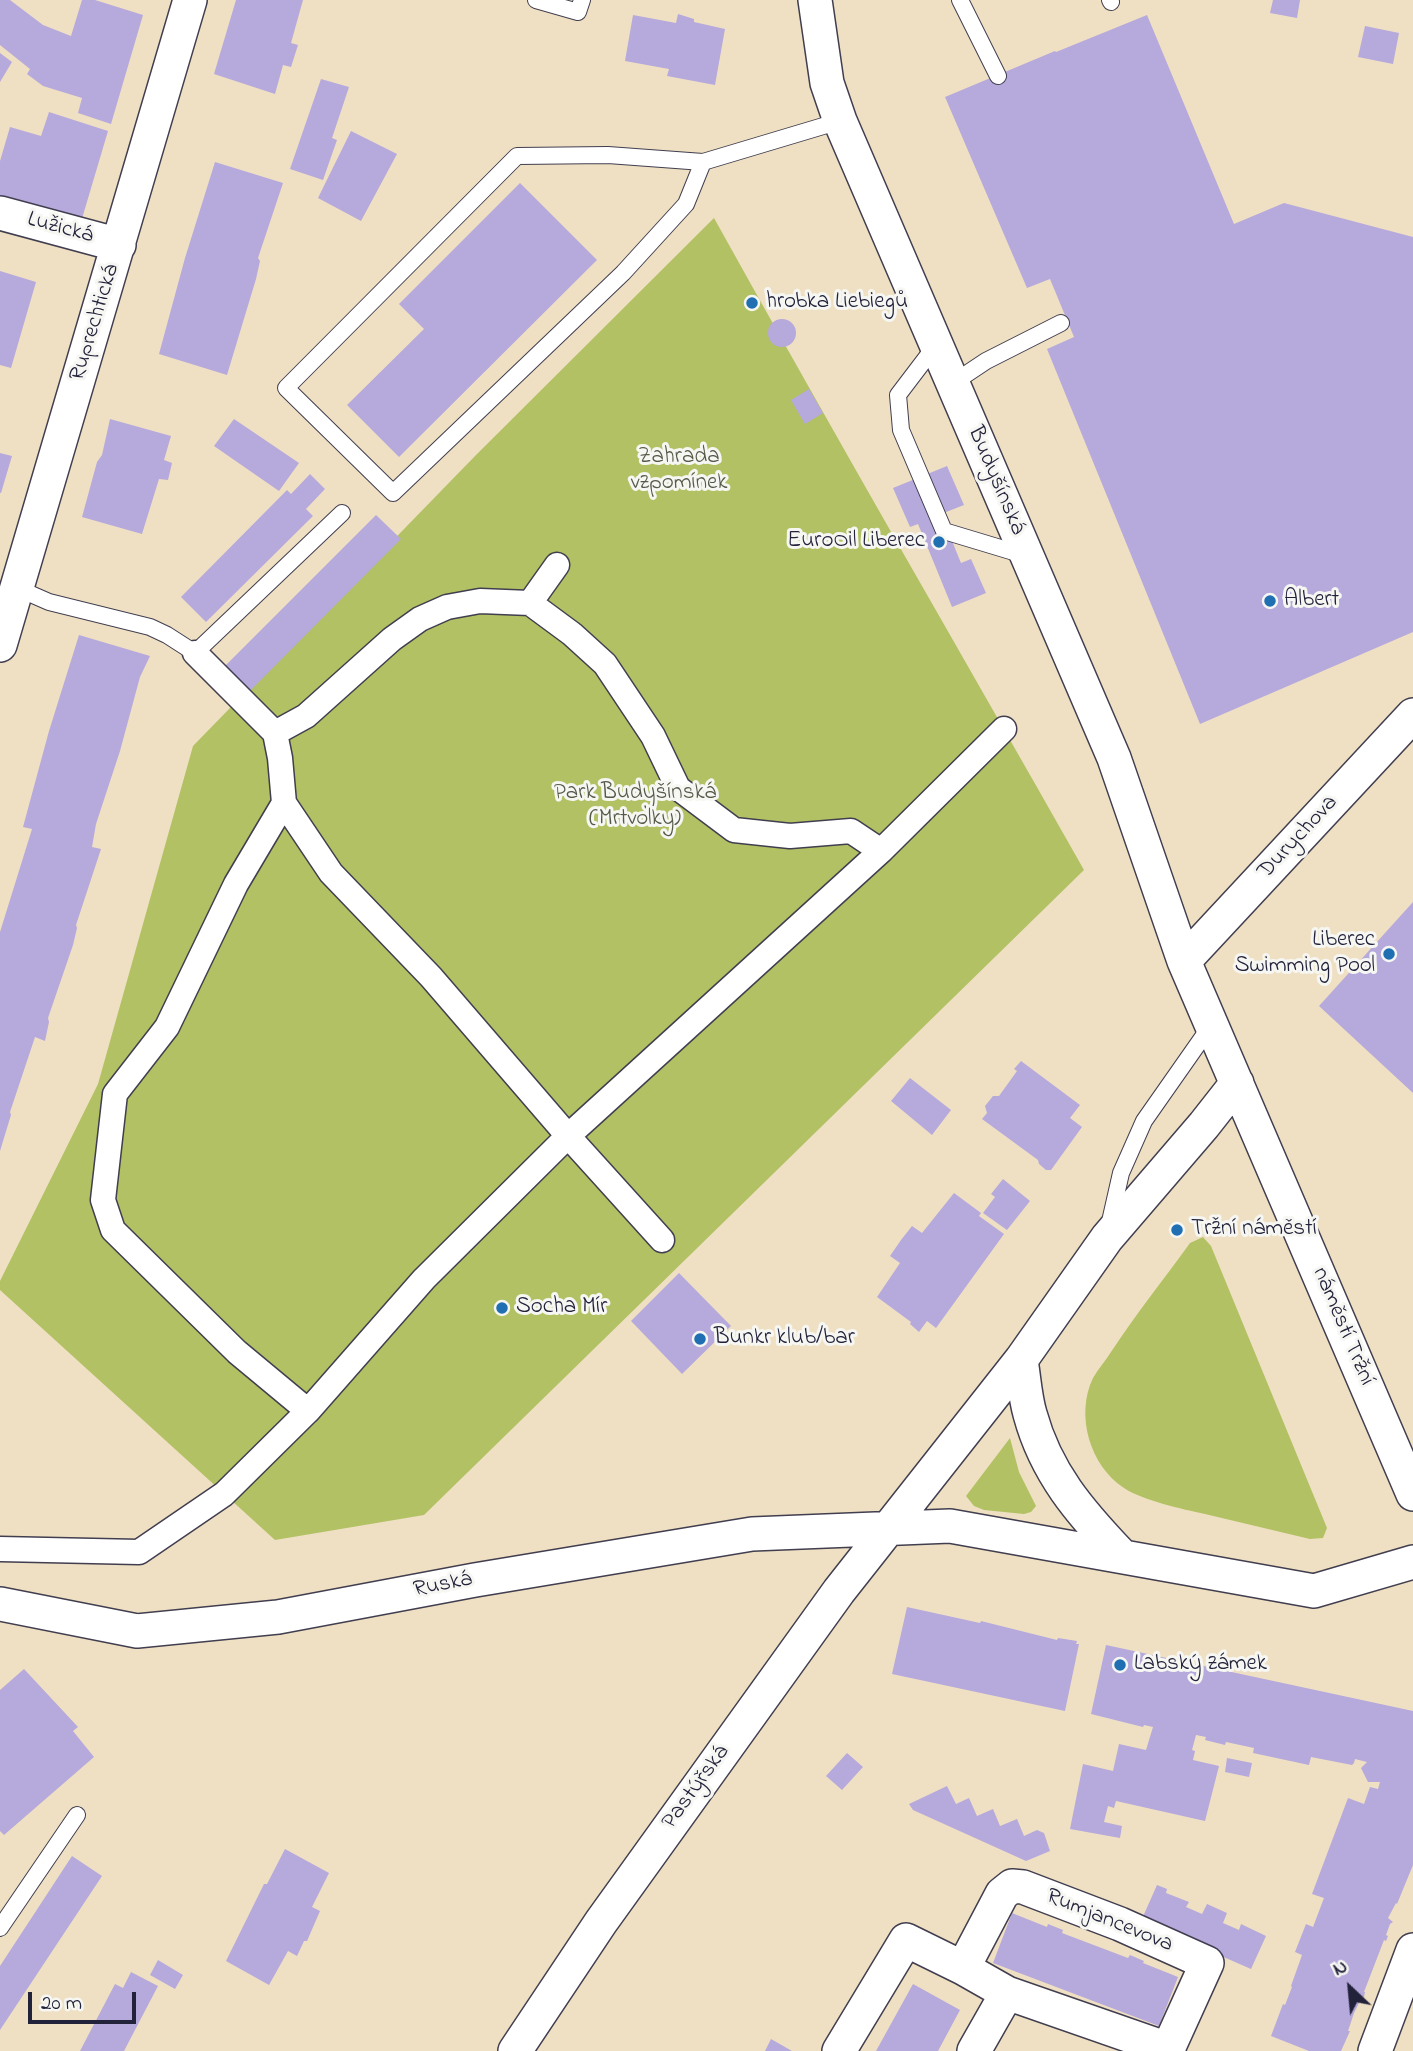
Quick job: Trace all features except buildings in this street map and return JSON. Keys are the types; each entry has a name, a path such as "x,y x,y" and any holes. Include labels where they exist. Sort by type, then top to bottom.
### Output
{"street":[{"name":"Ruprechtická","path":"0,645 190,0"},
{"name":"Budyšínská","path":"814,0 827,83 840,121 1114,758 1184,961"},
{"name":"Lužická","path":"0,213 119,245"},
{"path":"530,603 557,565"},
{"path":"275,733 306,716 391,639 420,619 447,607 480,601 530,603 572,634 605,664 653,736 678,788 734,830 790,836 851,831 881,851"},
{"path":"195,653 275,733 284,803 331,873 431,977 662,1240"},
{"name":"Durychova","path":"1184,961 1413,715"},
{"path":"0,1549 139,1552 224,1494 308,1412 424,1279 568,1136 881,851 1004,729"},
{"path":"284,803 236,884 167,1027 115,1094 103,1200 113,1230 237,1353 308,1412"},
{"name":"náměstí Tržní","path":"1184,961 1413,1494"},
{"path":"887,1530 1021,1360 1107,1238 1237,1083"},
{"path":"1021,1360 1030,1414 1050,1467 1081,1514 1121,1555"},
{"path":"887,1530 950,1526 1314,1591 1413,1562"},
{"name":"Ruská","path":"0,1604 137,1631 278,1617 475,1580 752,1534 887,1530"},
{"name":"Pastýřská","path":"515,2051 601,1922 839,1591 887,1530"},
{"name":"Rumjancevova","path":"839,2051 906,1940 964,1968 1007,1993 1169,2050 1206,1963 1121,1924 1023,1887 1012,1886 1002,1894 964,1968"},
{"path":"1375,2051 1413,1951"},
{"path":"974,2051 1007,1993"}],"lane":[{"path":"536,0 578,12 582,0"},
{"path":"960,0 998,76"},
{"path":"703,162 686,204 622,272 393,492 286,388 517,156 608,155 703,162 840,121"},
{"path":"953,383 986,362 1061,323"},
{"path":"936,345 898,395 901,430 944,531 1027,556"},
{"path":"17,588 49,602 150,627 195,653 342,513"},
{"path":"1107,1238 1121,1173 1144,1121 1212,1024"},
{"path":"0,1928 77,1815"}],"green space":[{"name":"Park Budyšínská (Mrtvolky)","path":"714,218 1084,870 424,1515 275,1540 0,1290 0,1281 98,1084 193,746 476,455"},
{"path":"1203,1237 1211,1246 1327,1528 1323,1538 1310,1539 1142,1497 1112,1478 1102,1467 1089,1439 1085,1408 1093,1378 1190,1243"},
{"path":"1010,1438 1019,1472 1036,1506 1031,1512 1024,1514 984,1510 974,1506 966,1496"}],"place":[{"name":"hrobka Liebiegů","path":"752,303"},
{"name":"EuroOil Liberec","path":"939,542"},
{"name":"Albert","path":"1270,601"},
{"name":"Liberec Swimming Pool","path":"1389,954"},
{"name":"Tržní náměstí","path":"1177,1230"},
{"name":"Socha Mír","path":"502,1308"},
{"name":"Bunkr klub/bar","path":"700,1339"},
{"name":"Labský zámek","path":"1120,1665"}],"park label":[{"name":"Zahrada vzpomínek","path":"679,471"}]}
